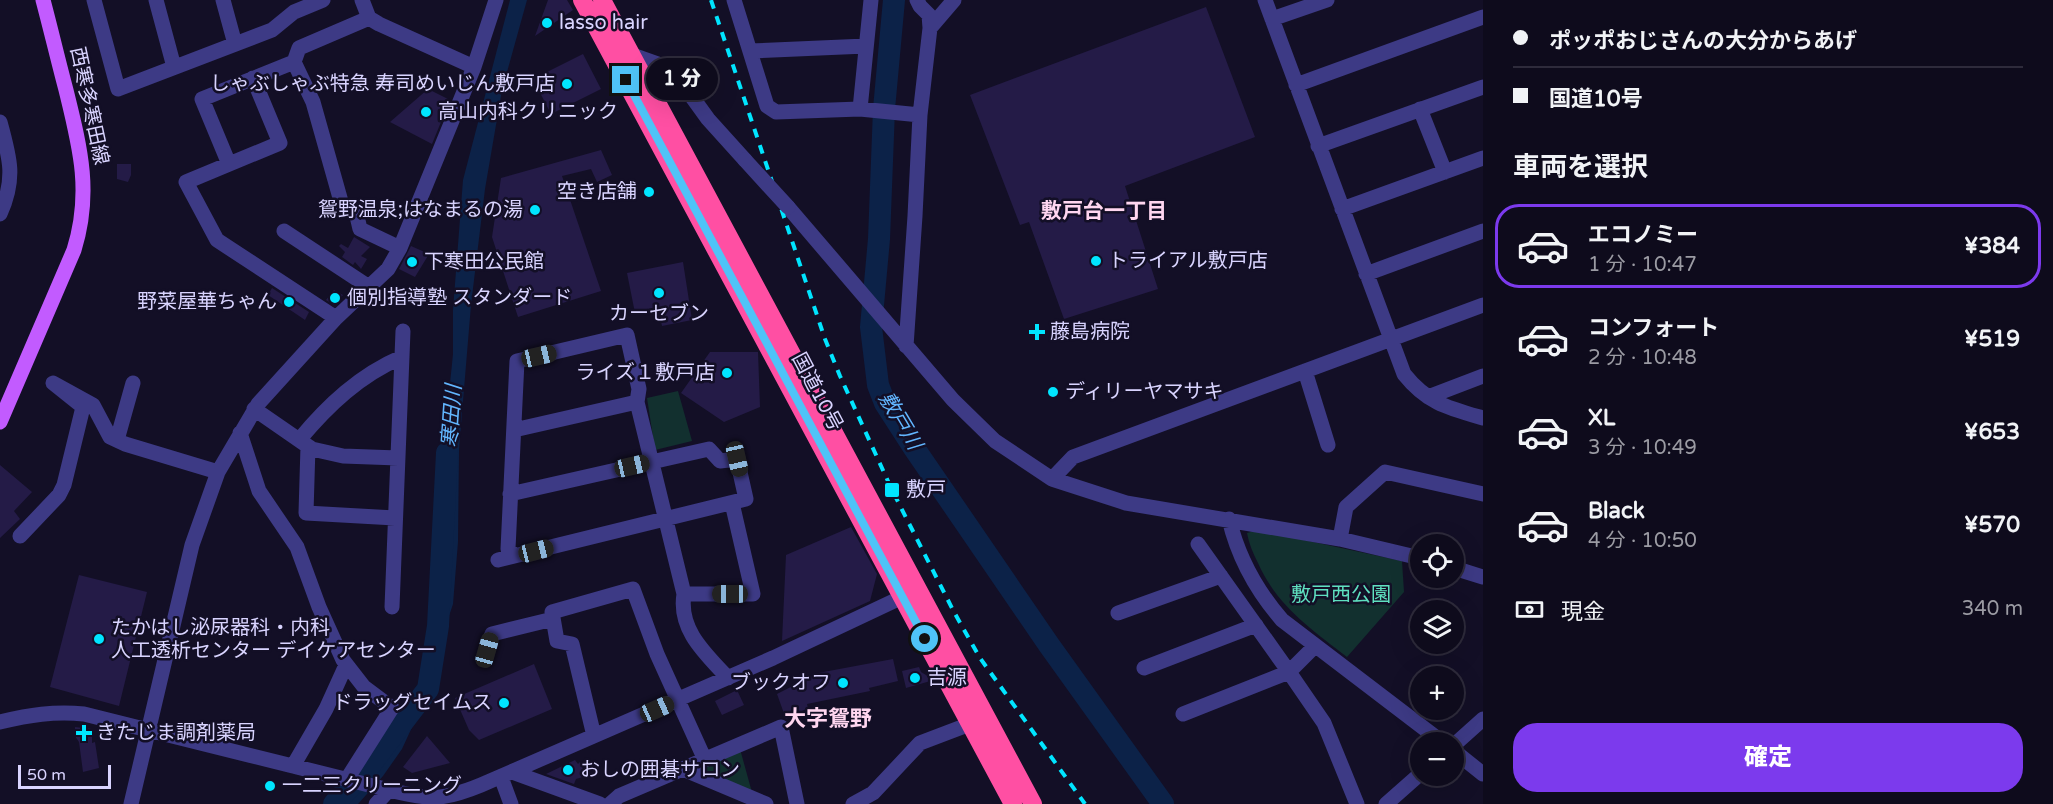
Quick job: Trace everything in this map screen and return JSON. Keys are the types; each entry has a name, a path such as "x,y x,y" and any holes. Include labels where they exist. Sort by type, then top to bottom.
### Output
{"highway":[{"name":"国道10号","path":"582,0 910,593 1033,804"},
{"name":"国道10号","path":"602,0 910,593 970,723 1014,804"}],"main road":[{"name":"西寒多寒田線","path":"0,422 74,250 82,217 84,188 79,140 43,0"}],"street":[{"path":"94,0 118,89 272,30 292,6 322,0"},
{"path":"156,0 174,67"},
{"path":"223,0 235,44"},
{"path":"362,0 369,18 379,24 474,67"},
{"path":"131,804 192,545 218,472 254,409 306,349 388,269 400,248 474,67 496,0"},
{"path":"734,0 767,106 776,112 866,110 914,114"},
{"path":"866,110 867,46 871,0"},
{"path":"906,346 915,216 914,114 930,28 929,15 917,0"},
{"path":"930,28 954,0"},
{"path":"1265,0 1404,374 1417,390 1446,408 1483,418"},
{"path":"1272,19 1327,0"},
{"path":"1296,85 1483,17"},
{"path":"369,18 299,48 294,62 313,102 342,205 356,212 360,229 400,248"},
{"path":"606,41 632,56 674,72 708,119 788,207 953,400 995,441 1052,479 1126,503 1340,539 1410,556"},
{"path":"750,51 867,46"},
{"path":"229,164 202,99 294,62"},
{"path":"253,78 280,143 186,182 217,240 336,318"},
{"path":"1318,146 1483,87"},
{"path":"1420,109 1445,172"},
{"path":"0,122 8,153 10,189 0,214"},
{"path":"1342,209 1483,158"},
{"path":"284,231 369,287"},
{"path":"1365,274 1483,231"},
{"path":"1052,479 1072,457 1483,305"},
{"path":"392,607 403,331"},
{"path":"514,556 508,549 517,361 627,335 639,389 638,402 684,594 683,613 688,629 699,645 728,678"},
{"path":"395,518 306,513 303,443 342,394 372,372 402,357"},
{"path":"1305,371 1328,445"},
{"path":"1428,397 1483,376"},
{"path":"20,536 59,495 64,485 83,406 53,383 93,405 110,437 218,472"},
{"path":"117,440 133,383"},
{"path":"514,430 638,402"},
{"path":"254,409 312,449 343,456 398,458"},
{"path":"240,433 259,491 297,547 319,607 346,665 364,687 392,708 347,779"},
{"path":"498,561 746,499 737,459 720,461 708,449 510,494"},
{"path":"1340,539 1346,507 1385,472 1483,494"},
{"path":"684,594 753,594 732,503"},
{"path":"1229,519 1233,537 1250,576 1265,601 1282,620 1429,732"},
{"path":"1198,544 1324,723 1357,804"},
{"path":"1464,571 1483,577"},
{"path":"1118,613 1221,576"},
{"path":"594,736 572,644 557,641 552,612 633,589 657,654 705,760"},
{"path":"0,722 41,713 84,714 385,789 429,798 459,800 506,774 728,678 910,593"},
{"path":"487,650 492,634 553,619"},
{"path":"1144,668 1256,625"},
{"path":"1183,714 1289,672 1315,646"},
{"path":"293,766 326,709 346,665"},
{"path":"1464,736 1483,719"},
{"path":"853,804 873,793 920,743 970,723"},
{"path":"610,804 619,796 781,727 797,804"},
{"path":"1464,759 1483,774"},
{"path":"683,769 766,804"},
{"path":"506,774 596,803"},
{"path":"506,774 511,804"},
{"path":"1386,804 1410,783"},
{"path":"376,804 385,789"}],"green space":[{"path":"678,391 692,441 655,450 647,398"},
{"name":"敷戸西公園","path":"1257,530 1402,561 1404,592 1347,657 1296,616 1275,592 1258,563 1249,541 1247,533"},
{"path":"740,749 753,796 698,767"}],"water":[{"path":"510,0 527,0 502,90 485,189 471,305 459,449 458,542 453,604 437,652 427,706 413,725 402,749 383,776 358,804 336,804 381,755 387,753 398,741 421,704 446,604 453,519 443,471 443,452 453,354 453,310 463,180"}],"building":[{"name":"lasso hair","path":"548,0 567,0 573,10 535,36"},
{"path":"1206,7 1255,137 1125,186 1158,289 1064,319 1029,222 1020,225 970,95"},
{"name":"しゃぶしゃぶ特急 寿司めいじん敷戸店","path":"583,54 601,89 551,114 533,79"},
{"name":"高山内科クリニック","path":"428,89 450,100 432,144 390,122"},
{"name":"鴛野温泉;はなまるの湯","path":"601,150 612,175 597,182 591,169 562,176 601,291 518,317 492,237 501,178"},
{"path":"117,164 131,164 131,175 128,182 117,179"},
{"path":"354,237 370,247 361,256 367,259 361,269 355,262 353,265 342,257 345,252 339,246 341,244 348,248"},
{"name":"下寒田公民館","path":"411,246 429,254 415,277 399,269"},
{"name":"カーセブン","path":"683,262 692,320 662,326 659,312 635,313 627,273"},
{"name":"野菜屋華ちゃん","path":"272,288 309,312 305,320 268,295"},
{"name":"個別指導塾 スタンダード","path":"334,290 343,295 334,305 326,300"},
{"name":"ライズ１敷戸店","path":"710,352 758,352 760,407 724,422 681,393"},
{"path":"0,465 32,492 14,511 20,519 0,538"},
{"path":"851,527 877,574 870,601 782,641 786,555"},
{"name":"たかはし泌尿器科・内科 人工透析センター デイケアセンター","path":"79,575 147,592 119,706 50,687"},
{"path":"893,659 898,681 869,688 870,691 807,704 808,708 786,719 777,694 818,673"},
{"name":"ドラッグセイムス","path":"534,664 552,709 479,740 469,730 455,698"},
{"name":"吉源","path":"919,667 921,672 934,680 906,688 902,671"},
{"path":"737,690 744,705 722,715 715,701"},
{"path":"75,727 92,729 92,743 95,742 99,768 83,772"},
{"path":"427,736 450,763 412,773 403,767"},
{"name":"おしの囲碁サロン","path":"575,760 578,764 580,762 586,776 576,779 574,784 546,774"}],"waterway":[{"name":"敷戸川","path":"894,0 884,109 879,239 871,327 878,385 885,403 914,448 1049,645 1163,804"},
{"name":"寒田川","path":"334,804 367,769 428,689 438,626 447,453"}],"railway":[{"path":"711,0 825,339 892,490 980,658 1085,804"}],"place":[{"name":"lasso hair","path":"547,23"},
{"name":"しゃぶしゃぶ特急 寿司めいじん敷戸店","path":"567,84"},
{"name":"高山内科クリニック","path":"426,112"},
{"name":"空き店舗","path":"649,192"},
{"name":"鴛野温泉;はなまるの湯","path":"535,210"},
{"name":"トライアル敷戸店","path":"1096,261"},
{"name":"下寒田公民館","path":"412,262"},
{"name":"カーセブン","path":"659,293"},
{"name":"個別指導塾 スタンダード","path":"335,298"},
{"name":"野菜屋華ちゃん","path":"289,302"},
{"name":"藤島病院","path":"1037,332"},
{"name":"ライズ１敷戸店","path":"727,373"},
{"name":"ディリーヤマサキ","path":"1053,392"},
{"name":"敷戸","path":"892,490"},
{"name":"たかはし泌尿器科・内科 人工透析センター デイケアセンター","path":"99,639"},
{"name":"吉源","path":"915,678"},
{"name":"ブックオフ","path":"843,683"},
{"name":"ドラッグセイムス","path":"504,703"},
{"name":"きたじま調剤薬局","path":"84,733"},
{"name":"おしの囲碁サロン","path":"568,770"},
{"name":"一二三クリーニング","path":"270,786"}],"district":[{"name":"敷戸台一丁目","path":"1104,211"},
{"name":"大字鴛野","path":"828,719"}],"route":[{"path":"626,80 925,639"}]}
